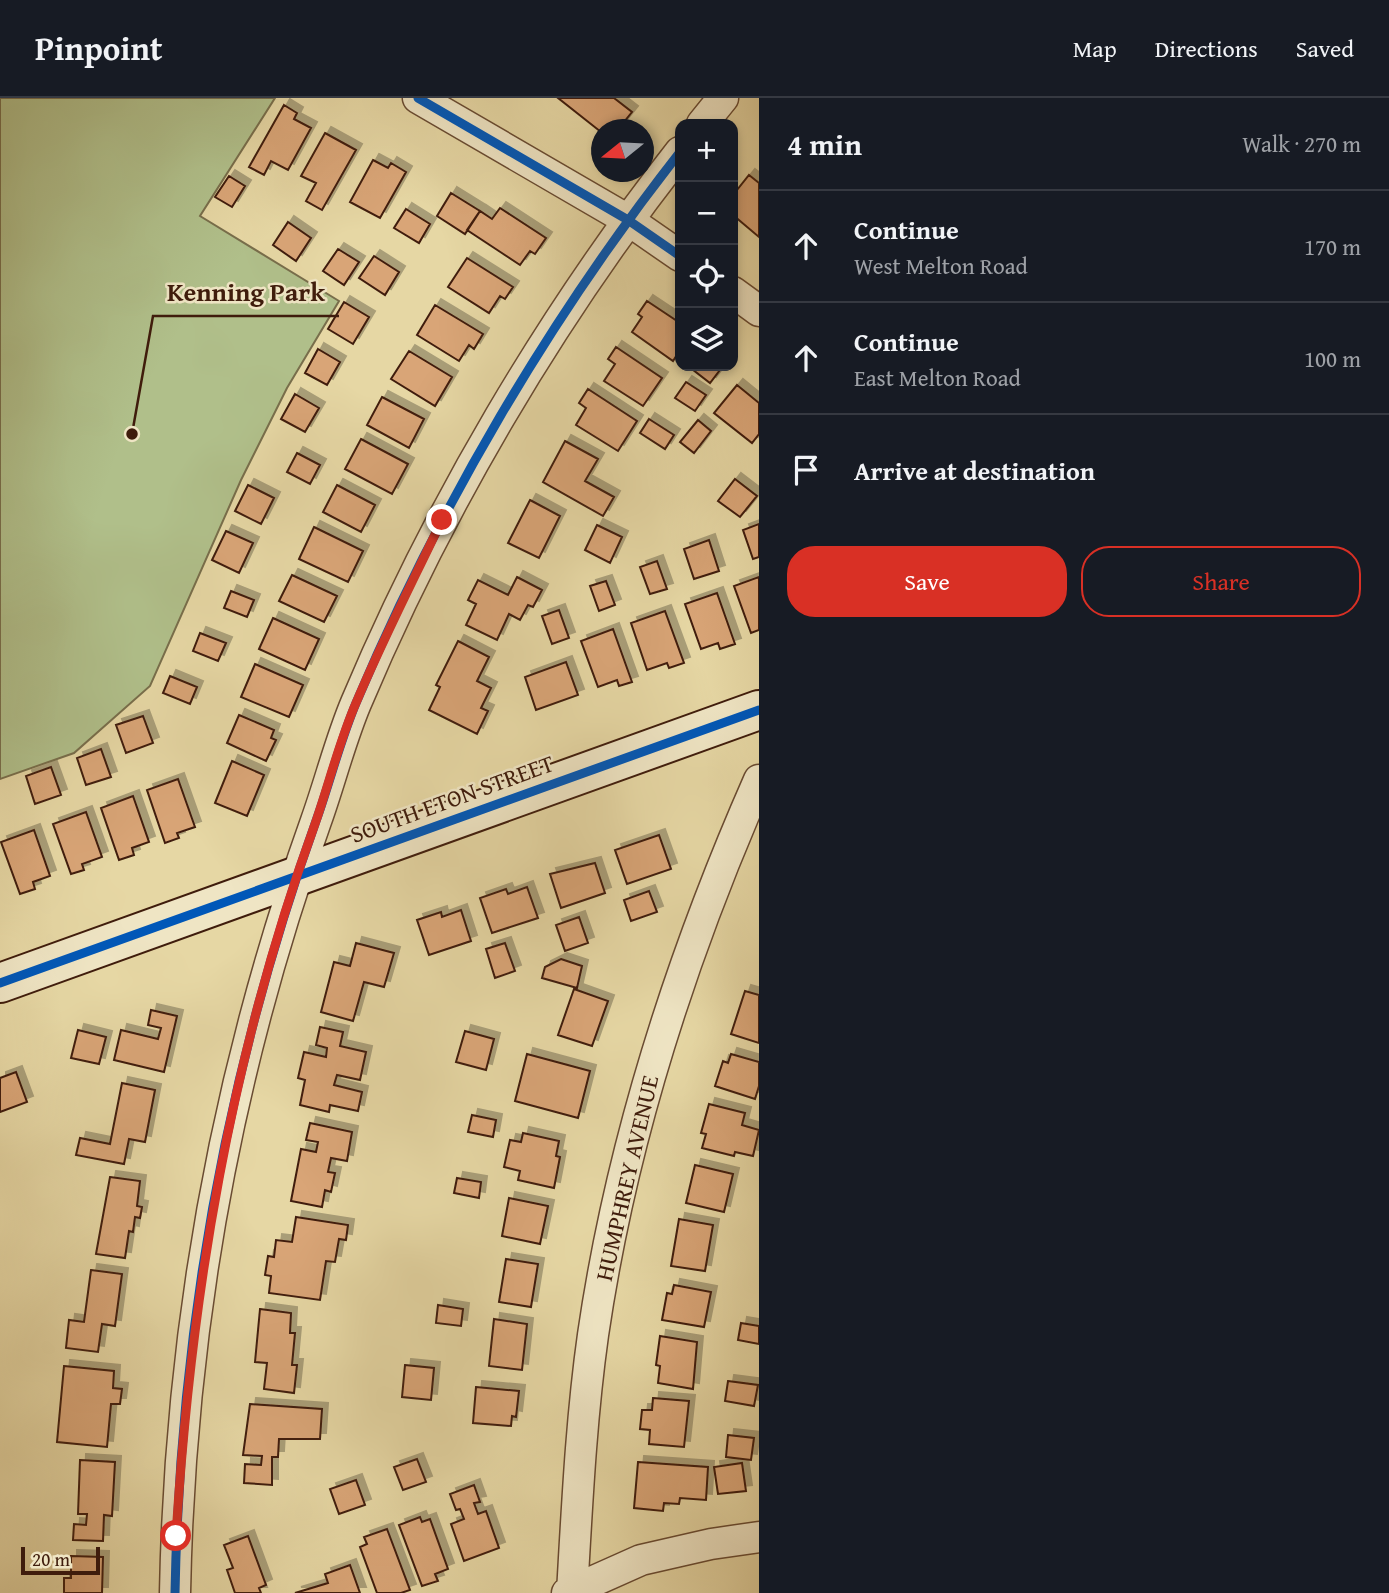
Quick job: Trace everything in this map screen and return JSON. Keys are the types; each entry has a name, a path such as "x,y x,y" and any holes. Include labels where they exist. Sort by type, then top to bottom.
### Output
{"street":[{"path":"418,98 628,220 675,253"},
{"path":"706,119 723,98"},
{"path":"175,1593 181,1445 202,1265 244,1051 295,876 355,704 442,520 560,319 628,220 675,159"},
{"path":"738,296 759,311"},
{"name":"SOUTH ETON STREET","path":"0,983 759,710"},
{"name":"HUMPHREY AVENUE","path":"570,1592 593,1334 624,1172 648,1081 696,933 759,780"},
{"path":"570,1592 641,1560 711,1544 759,1537"}],"green space":[{"path":"0,98 275,98 200,216 339,301 287,388 241,480 150,686 74,753 0,779"}],"building":[{"path":"558,98 614,98 632,112 626,119 591,119 591,124"},
{"path":"284,105 297,113 294,119 311,128 288,170 271,161 264,175 249,167"},
{"path":"325,133 356,150 322,210 306,201 316,183 301,176"},
{"path":"373,160 388,168 391,163 406,172 380,218 350,202"},
{"path":"749,175 759,183 759,237 738,219 738,189"},
{"path":"229,176 245,186 232,207 215,197"},
{"path":"451,193 480,211 465,234 437,216"},
{"path":"500,208 546,238 535,254 530,251 520,265 467,230 480,211 492,219"},
{"path":"406,209 430,224 419,243 394,228"},
{"path":"288,222 311,238 296,261 273,245"},
{"path":"338,249 359,262 344,285 323,271"},
{"path":"374,256 399,272 385,295 359,278"},
{"path":"467,258 513,287 505,299 500,296 489,313 448,287"},
{"path":"647,301 675,320 673,361 632,332 642,317 638,314"},
{"path":"344,302 369,317 353,344 328,329"},
{"path":"435,305 483,334 474,349 469,345 459,361 417,335"},
{"path":"616,347 662,378 643,406 604,381 615,364 608,359"},
{"path":"318,349 340,362 327,385 305,373"},
{"path":"409,351 452,377 435,406 391,379"},
{"path":"694,371 719,371 710,383"},
{"path":"686,382 706,395 695,411 675,398"},
{"path":"737,385 759,403 759,434 752,443 714,413"},
{"path":"588,389 637,421 618,451 576,425 586,408 579,403"},
{"path":"295,394 319,408 305,432 281,419"},
{"path":"382,397 424,419 409,448 367,425"},
{"path":"649,419 674,435 665,449 640,433"},
{"path":"698,420 711,431 694,453 680,442"},
{"path":"361,439 408,464 392,494 345,469"},
{"path":"565,441 598,459 585,481 614,497 603,516 543,482"},
{"path":"297,453 320,465 310,484 287,472"},
{"path":"735,479 757,496 740,517 718,501"},
{"path":"248,485 274,498 261,524 235,511"},
{"path":"337,485 375,505 361,532 323,512"},
{"path":"530,500 560,516 539,558 508,543"},
{"path":"759,524 759,557 753,559 743,530"},
{"path":"597,525 622,537 610,563 585,550"},
{"path":"314,527 363,551 348,582 299,559"},
{"path":"226,531 253,543 239,573 212,560"},
{"path":"709,540 719,571 694,579 684,549"},
{"path":"657,561 667,589 650,594 640,567"},
{"path":"292,575 337,596 324,622 279,601"},
{"path":"517,577 542,590 533,607 528,605 520,620 509,614 497,640 466,625 476,604 468,600 478,580 508,595"},
{"path":"759,577 759,630 751,633 734,586"},
{"path":"606,581 615,605 599,611 590,586"},
{"path":"231,591 254,600 247,617 224,608"},
{"path":"717,593 735,644 720,649 718,643 701,649 685,604"},
{"path":"559,610 569,638 552,644 542,616"},
{"path":"665,611 684,663 669,668 667,663 647,670 631,623"},
{"path":"273,618 319,639 305,670 259,649"},
{"path":"613,629 632,682 619,686 617,680 598,687 581,641"},
{"path":"200,633 226,643 218,661 193,651"},
{"path":"458,641 489,657 477,681 491,688 481,708 488,711 477,734 429,710 440,687 436,685"},
{"path":"566,662 578,695 536,710 525,677"},
{"path":"255,664 303,685 289,717 241,697"},
{"path":"170,676 197,687 190,704 163,693"},
{"path":"239,715 274,730 271,738 276,740 266,761 227,743"},
{"path":"143,716 153,743 126,753 116,725"},
{"path":"101,749 111,777 86,785 77,758"},
{"path":"232,761 264,775 247,816 215,803"},
{"path":"51,767 61,795 35,804 26,776"},
{"path":"178,779 195,827 177,833 179,838 165,843 147,790"},
{"path":"133,796 149,842 132,848 134,855 119,860 101,808"},
{"path":"86,812 102,857 82,864 84,870 71,874 53,824"},
{"path":"34,830 50,876 33,882 35,889 20,894 1,842"},
{"path":"659,835 671,869 627,884 615,850"},
{"path":"595,863 605,893 561,908 550,874"},
{"path":"527,887 538,918 492,933 480,898 506,889 508,894"},
{"path":"649,891 657,912 631,921 624,900"},
{"path":"461,910 471,941 429,955 417,920 441,912 442,917"},
{"path":"579,917 588,943 565,951 556,925"},
{"path":"356,943 394,953 384,987 364,982 353,1021 321,1012 334,962 350,966"},
{"path":"505,943 515,971 495,978 486,949"},
{"path":"561,959 582,966 577,988 542,978 545,967"},
{"path":"574,989 608,1001 592,1046 558,1035"},
{"path":"745,991 759,995 759,1043 731,1034"},
{"path":"151,1010 177,1016 164,1072 114,1060 121,1030 158,1039 161,1028 148,1025"},
{"path":"320,1027 343,1032 340,1046 366,1052 360,1080 337,1075 334,1085 362,1092 358,1111 330,1105 329,1112 300,1105 305,1080 298,1078 304,1052 326,1057 327,1048 316,1045"},
{"path":"78,1030 106,1037 99,1064 71,1058"},
{"path":"465,1031 494,1039 486,1070 456,1062"},
{"path":"527,1054 590,1071 578,1118 515,1101"},
{"path":"731,1054 759,1062 759,1086 755,1099 715,1086 723,1061 728,1063"},
{"path":"16,1072 27,1102 0,1112 0,1078"},
{"path":"122,1083 155,1090 145,1142 129,1139 124,1164 76,1155 80,1138 110,1144"},
{"path":"709,1104 745,1113 742,1125 759,1130 753,1156 735,1152 734,1156 702,1148 706,1134 701,1133"},
{"path":"472,1115 496,1120 493,1137 468,1132"},
{"path":"310,1123 352,1132 347,1161 331,1158 328,1172 335,1173 331,1192 325,1190 322,1207 291,1201 301,1149 316,1152 318,1142 306,1140"},
{"path":"523,1133 559,1141 556,1156 560,1157 554,1188 518,1180 520,1171 504,1167 510,1140 521,1142"},
{"path":"695,1165 733,1174 724,1212 686,1203"},
{"path":"110,1177 140,1181 137,1206 142,1207 140,1218 135,1217 133,1232 129,1231 125,1258 96,1254"},
{"path":"457,1178 481,1182 479,1198 454,1193"},
{"path":"509,1198 548,1206 540,1244 502,1236"},
{"path":"296,1217 348,1225 346,1240 339,1239 335,1262 326,1261 320,1300 269,1293 271,1276 265,1275 268,1256 274,1257 276,1240 292,1242"},
{"path":"679,1219 713,1225 705,1271 671,1266"},
{"path":"506,1259 538,1264 531,1307 499,1302"},
{"path":"91,1270 122,1274 115,1326 102,1324 98,1352 66,1348 69,1320 84,1322"},
{"path":"674,1285 711,1292 704,1327 662,1320 667,1293 672,1294"},
{"path":"438,1305 463,1309 461,1326 436,1323"},
{"path":"260,1309 291,1313 290,1333 295,1333 292,1365 297,1365 294,1393 264,1389 267,1363 255,1362"},
{"path":"494,1319 527,1324 522,1370 489,1366"},
{"path":"741,1323 759,1326 759,1344 738,1340"},
{"path":"660,1336 697,1342 693,1389 658,1383 660,1366 656,1365"},
{"path":"405,1365 434,1368 431,1400 402,1397"},
{"path":"64,1366 114,1371 113,1388 122,1389 120,1404 111,1404 107,1447 57,1442"},
{"path":"728,1381 758,1385 754,1406 725,1401"},
{"path":"476,1387 519,1391 516,1417 512,1416 511,1426 473,1423"},
{"path":"653,1398 689,1401 684,1447 649,1444 650,1430 640,1429 642,1410 652,1410"},
{"path":"250,1404 322,1409 320,1439 279,1439 278,1457 272,1457 272,1485 244,1483 245,1464 261,1465 262,1456 243,1455"},
{"path":"728,1435 754,1438 751,1460 726,1457"},
{"path":"417,1459 426,1482 403,1490 394,1467"},
{"path":"80,1460 115,1462 112,1516 104,1515 103,1541 73,1540 74,1524 86,1525 87,1514 78,1514"},
{"path":"638,1462 708,1467 706,1500 680,1498 679,1504 664,1503 663,1511 634,1508"},
{"path":"742,1463 746,1491 718,1494 714,1467"},
{"path":"356,1480 365,1505 339,1514 330,1489"},
{"path":"474,1485 480,1502 474,1503 478,1514 486,1511 499,1548 464,1561 451,1524 464,1519 460,1509 456,1510 450,1494"},
{"path":"420,1517 422,1522 430,1519 448,1569 435,1574 438,1581 422,1586 399,1525"},
{"path":"387,1529 410,1590 401,1593 377,1593 360,1547 367,1544 364,1537"},
{"path":"248,1536 266,1585 259,1588 261,1593 235,1593 227,1570 233,1568 224,1545"},
{"path":"71,1556 103,1557 102,1593 64,1593 64,1578 71,1578"},
{"path":"350,1565 360,1593 295,1593 328,1583 325,1574"}],"cycle path":[{"path":"418,98 628,220 675,253"},
{"path":"175,1593 187,1396 198,1298 214,1201 257,1009 345,732 388,630 423,558 500,417 586,281 675,159"},
{"path":"0,983 759,710"}],"place":[{"name":"Kenning Park","path":"132,434"}],"route":[{"path":"176,1536 181,1445 202,1265 244,1051 295,876 355,704 442,520"}]}
